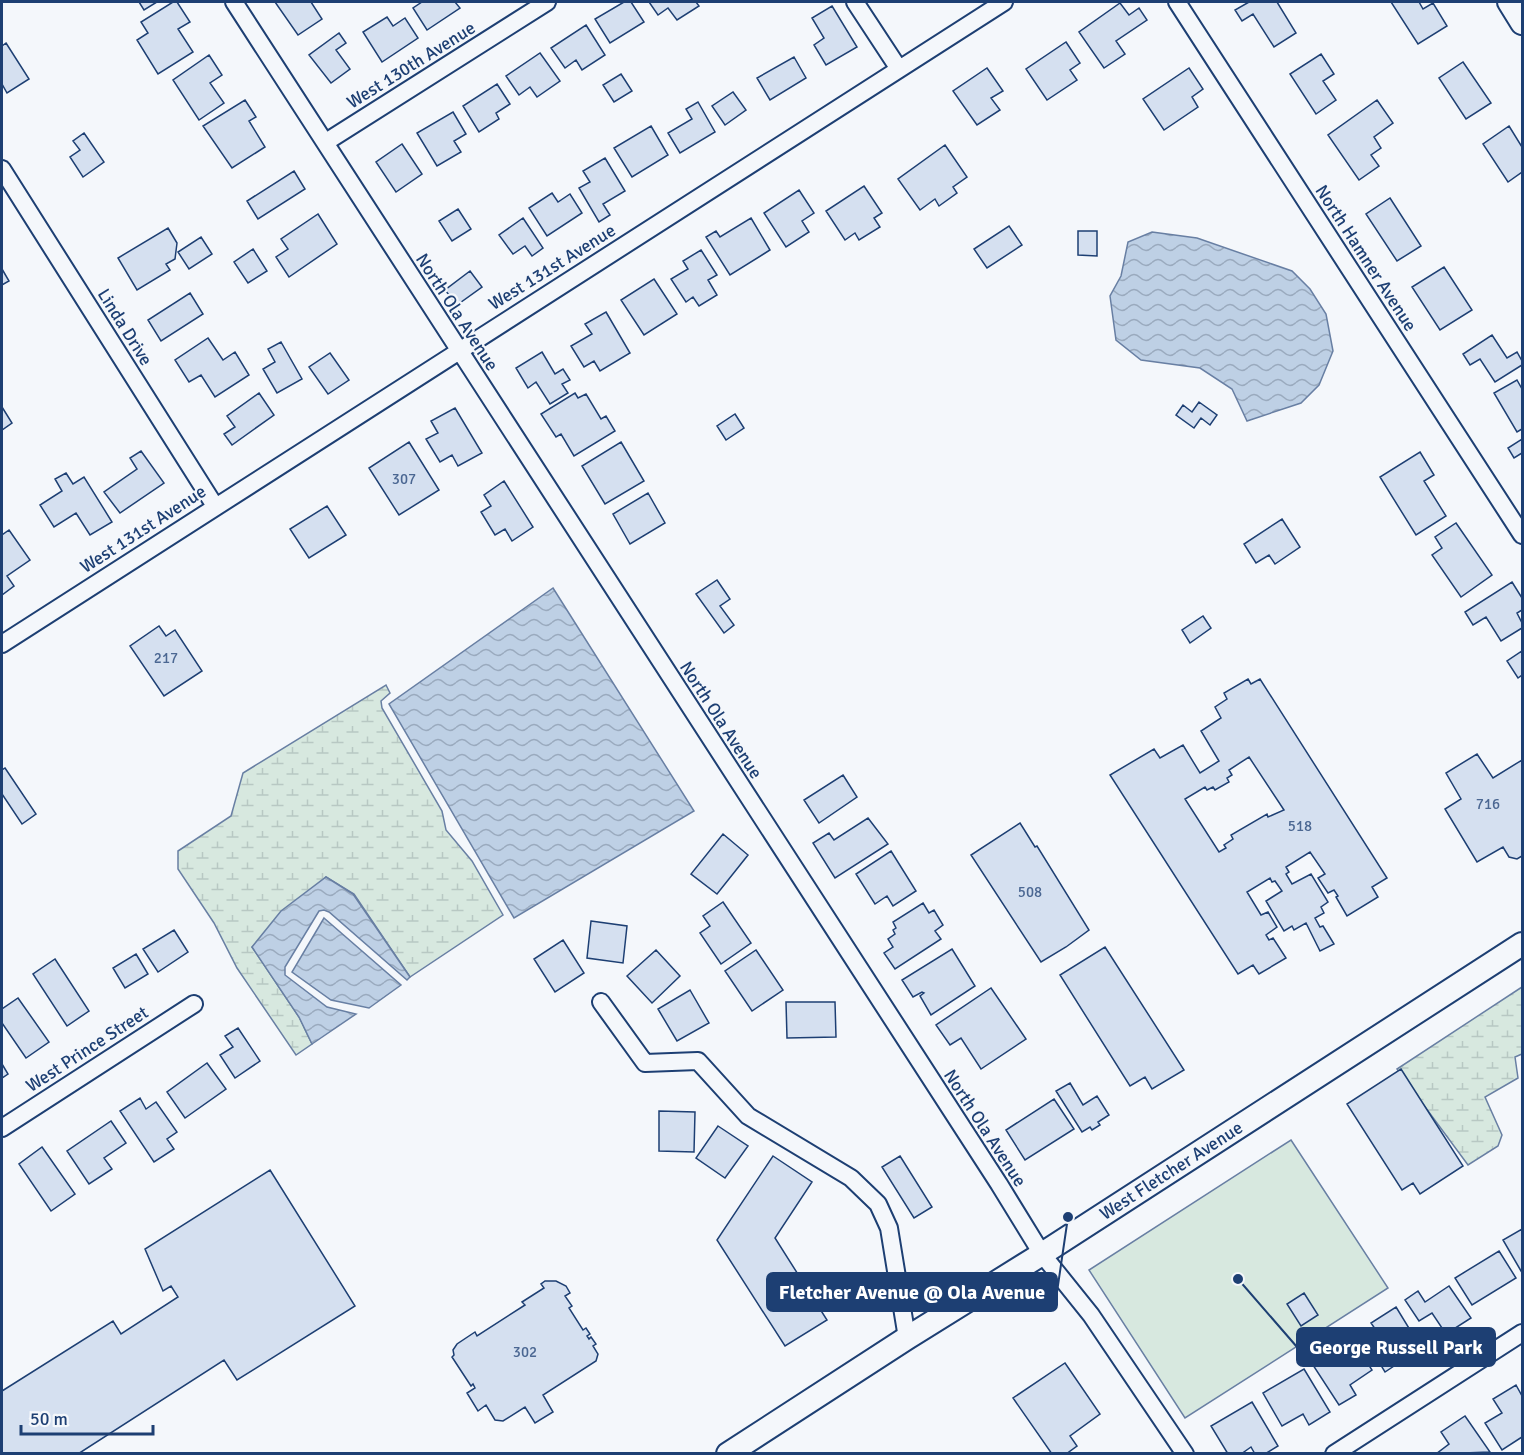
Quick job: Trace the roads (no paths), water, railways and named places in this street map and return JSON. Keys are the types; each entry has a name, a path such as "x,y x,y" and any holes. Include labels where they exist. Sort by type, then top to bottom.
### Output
{"main road":[{"path":"1509,2 1522,23"},
{"name":"West Fletcher Avenue","path":"728,1454 1522,944"}],"street":[{"name":"North Ola Avenue","path":"234,2 1042,1254 1091,1315 1185,1454"},
{"name":"West 130th Avenue","path":"326,142 547,2"},
{"path":"855,2 899,69"},
{"name":"West 131st Avenue","path":"2,644 1004,2"},
{"name":"North Hamner Avenue","path":"1177,2 1522,535"},
{"name":"Linda Drive","path":"2,169 215,506"},
{"path":"601,1002 645,1063 698,1061 748,1116 851,1178 878,1204 889,1228 907,1338"},
{"name":"West Prince Street","path":"2,1128 194,1004"},
{"path":"1334,1454 1522,1333"}],"water":[{"path":"1152,232 1197,238 1292,271 1310,289 1326,314 1333,351 1319,385 1301,403 1247,421 1232,389 1200,368 1141,360 1116,340 1110,296 1121,276 1128,242"},
{"path":"553,588 694,811 514,918 389,704"},
{"path":"326,877 353,894 410,977 407,980 329,912 319,911 285,967 285,975 327,1007 356,1014 312,1044 299,1017 252,947 281,911"},
{"path":"324,918 401,985 369,1008 331,1000 292,972"}],"place":[{"name":"Fletcher Avenue @ Ola Avenue","path":"1068,1217"},
{"name":"George Russell Park","path":"1238,1279"}]}
